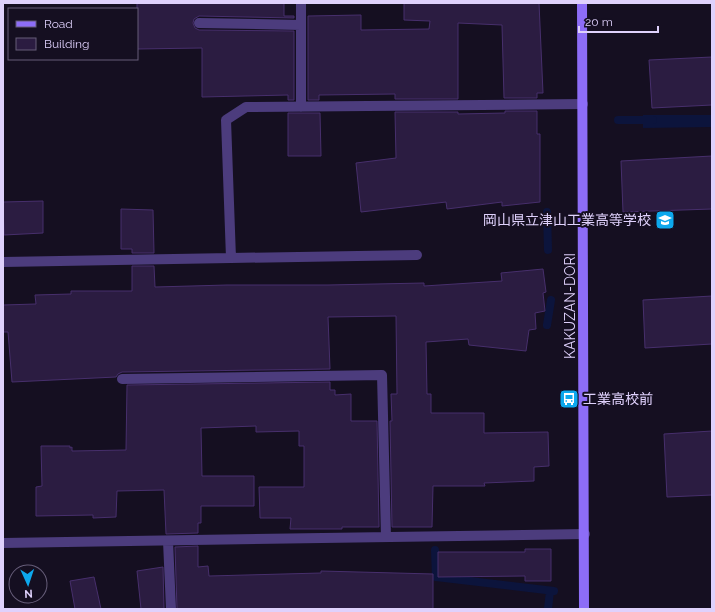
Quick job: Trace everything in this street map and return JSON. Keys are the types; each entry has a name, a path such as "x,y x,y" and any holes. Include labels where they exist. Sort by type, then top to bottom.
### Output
{"street":[{"path":"301,3 301,107"},
{"name":"KAKUZAN-DORI","path":"582,3 585,534 584,609"},
{"path":"199,24 301,25"},
{"path":"231,258 226,120 246,107 583,104"},
{"path":"3,262 417,255"},
{"path":"122,379 382,375 386,538"},
{"path":"3,543 585,534"},
{"path":"168,541 171,609"}],"shaded area":[{"path":"643,115 712,115 712,127 643,128"}],"building":[{"path":"137,3 284,3 284,16 294,16 294,18 199,16 194,19 193,23 195,28 199,30 294,31 294,100 288,100 288,95 202,97 202,48 138,49"},
{"path":"404,3 539,3 543,93 537,93 537,98 504,98 502,25 458,23 458,99 395,99 395,94 319,95 319,100 308,100 308,16 361,15 361,30 429,29 430,21 404,20"},
{"path":"712,57 712,105 652,108 649,60"},
{"path":"505,111 537,111 537,134 540,134 540,202 502,206 502,202 447,209 446,202 361,212 356,163 396,158 395,112 458,112 458,114 505,113"},
{"path":"288,113 320,113 321,156 288,156"},
{"path":"712,156 712,209 623,212 621,161"},
{"path":"43,201 43,233 4,235 3,202"},
{"path":"121,209 153,210 154,253 132,253 132,249 121,249"},
{"path":"132,266 154,266 155,287 424,283 424,286 502,281 501,273 543,269 546,292 543,293 545,311 535,313 536,329 529,330 526,351 469,345 468,339 426,342 427,394 431,394 431,413 484,413 484,433 548,432 549,466 534,467 534,481 484,483 485,486 433,486 432,527 392,527 390,421 392,421 391,394 397,394 396,316 328,317 330,369 122,372 116,377 12,382 8,332 3,332 3,305 36,304 35,295 71,294 71,291 132,291"},
{"path":"712,296 712,344 645,348 643,300"},
{"path":"330,382 330,390 335,390 335,395 351,394 351,421 377,421 379,527 290,529 291,518 260,518 259,487 304,487 304,446 299,446 299,431 256,432 256,426 201,428 202,476 254,476 254,506 201,506 201,523 198,523 198,533 166,534 164,490 117,491 116,517 93,518 93,515 36,516 36,487 42,486 41,446 70,446 70,448 72,447 72,451 126,450 127,385"},
{"path":"712,431 712,495 667,497 664,434"},
{"path":"198,546 198,567 208,566 209,576 321,573 321,571 433,574 433,609 177,609 175,547"},
{"path":"525,549 551,549 551,581 525,581 525,576 438,577 438,552 525,552"},
{"path":"163,567 164,609 141,609 137,571"},
{"path":"94,577 101,609 75,609 70,581"}],"waterway":[{"path":"618,120 653,120"},
{"path":"547,212 548,250"},
{"path":"547,325 551,300"},
{"path":"435,550 436,577 554,591"},
{"path":"548,609 550,591"}],"place":[{"name":"岡山県立津山工業高等学校","path":"665,220"},
{"name":"工業高校前","path":"569,399"}]}
